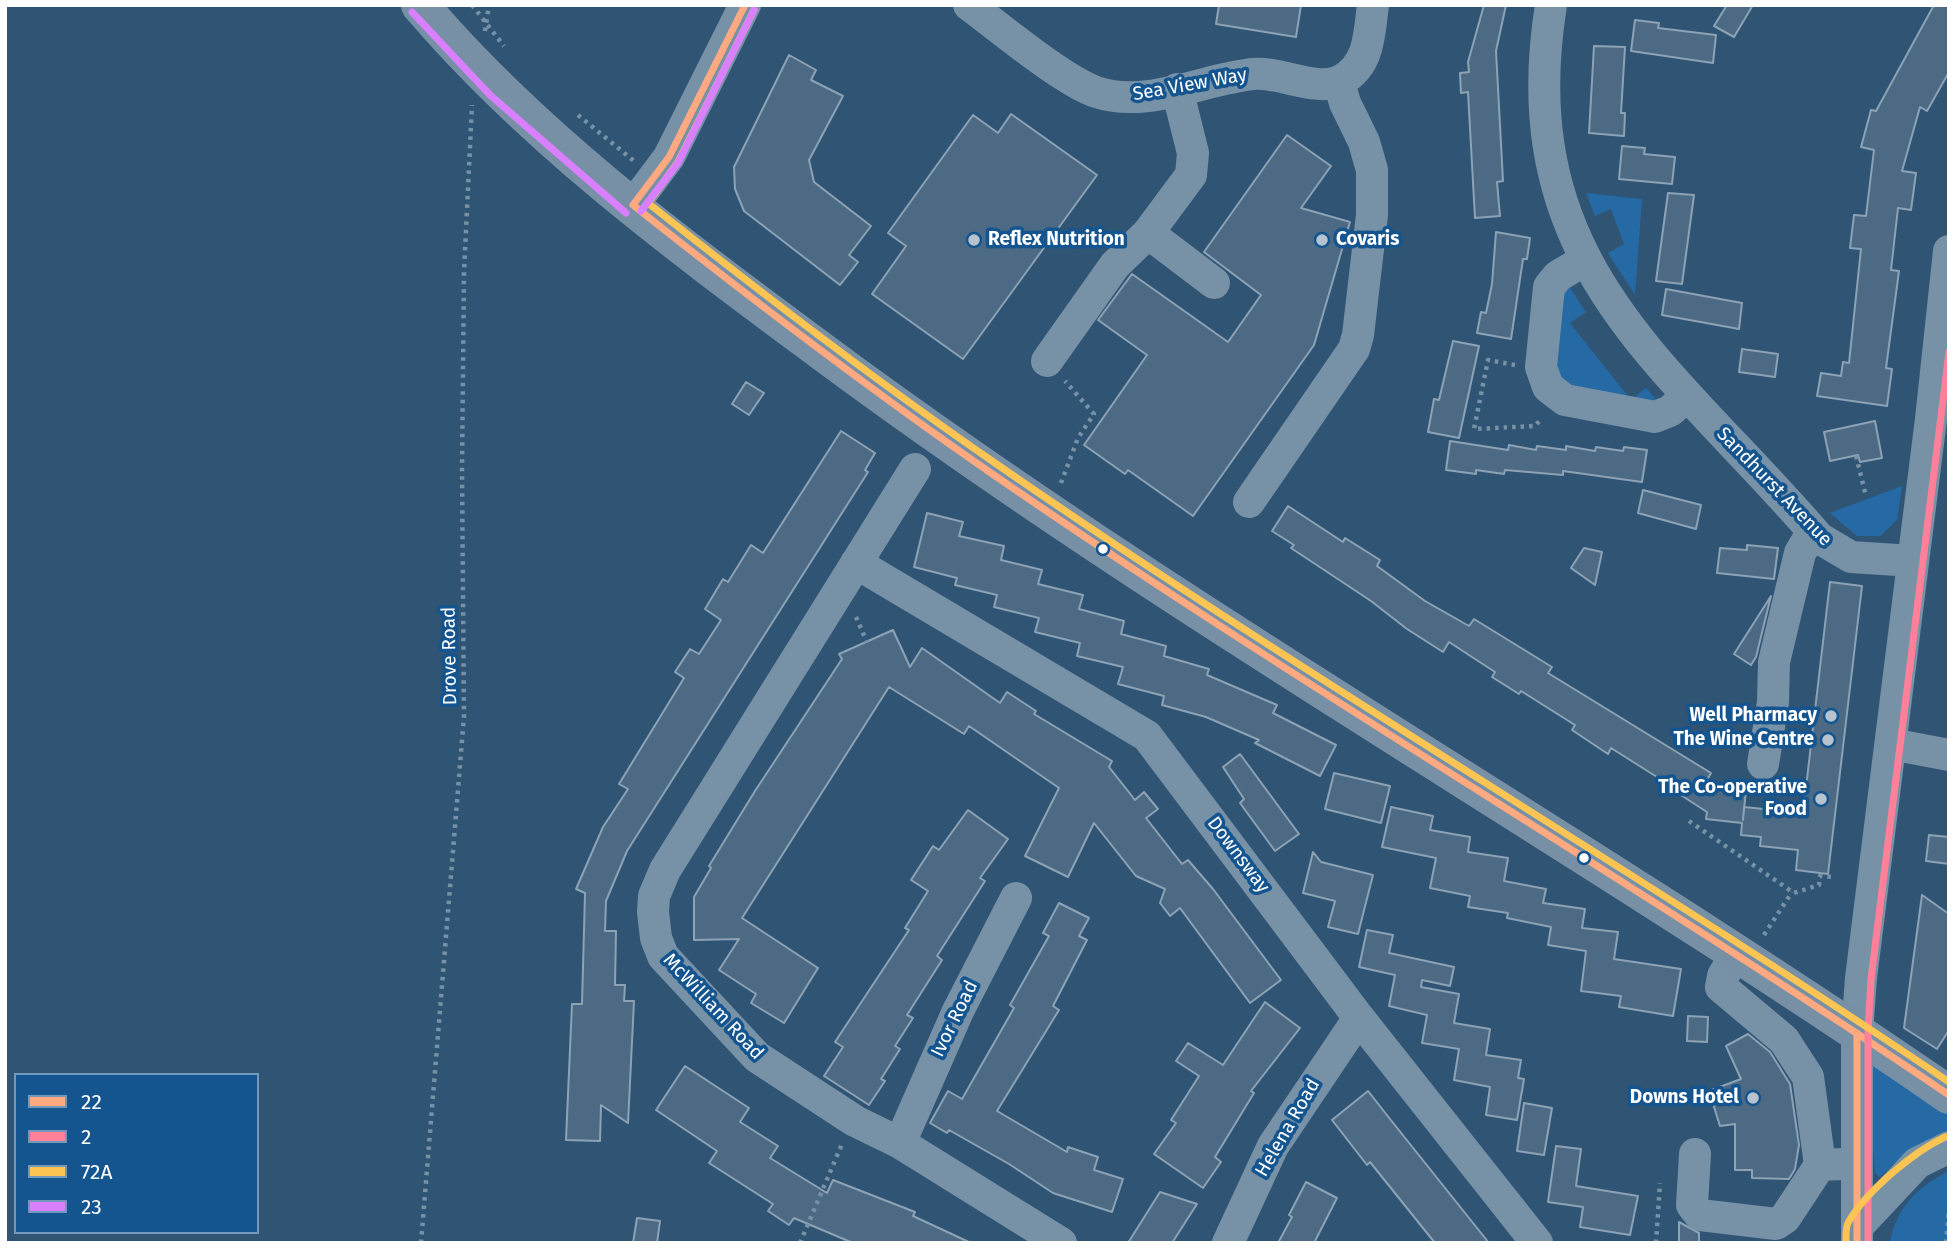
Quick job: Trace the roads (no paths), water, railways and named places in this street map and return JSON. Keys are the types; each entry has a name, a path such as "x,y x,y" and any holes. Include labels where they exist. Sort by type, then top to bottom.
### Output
{"main road":[{"path":"420,5 493,61 851,373 1034,502 1749,946 1857,1033 1949,1095"}],"street":[{"path":"644,192 674,147 745,5"},
{"name":"Sea View Way","path":"969,5 1091,90 1113,96 1136,96 1255,73 1319,83 1345,77"},
{"path":"1249,502 1357,341 1373,184 1367,150 1345,77 1366,53 1373,5"},
{"name":"Sandhurst Avenue","path":"1551,5 1545,55 1550,156 1563,206 1585,260 1602,292 1637,341 1686,397 1833,549 1851,557 1913,561"},
{"path":"1047,361 1115,265 1148,233 1191,176 1194,166 1177,89"},
{"path":"1148,233 1214,283"},
{"path":"1857,1235 1857,1033 1913,561 1940,420 1949,251"},
{"path":"1585,260 1558,276 1549,287 1541,367 1546,383 1557,396 1573,402 1655,417 1670,411 1686,397"},
{"name":"McWilliam Road","path":"915,469 665,870 654,896 656,937 670,966 757,1057 855,1121 900,1143 1061,1243"},
{"path":"1763,764 1773,702 1774,662 1800,553 1813,531"},
{"name":"Downsway","path":"856,563 1147,736 1359,1018 1536,1243"},
{"path":"1891,744 1949,755"},
{"name":"Ivor Road","path":"900,1143 958,1011 1016,898"},
{"path":"1695,1154 1692,1205 1700,1215 1776,1224 1785,1218 1820,1165 1808,1077 1784,1040 1721,987 1723,976 1749,946"},
{"name":"Helena Road","path":"1228,1243 1273,1146 1359,1018"},
{"path":"1857,1235 1917,1163 1949,1147"},
{"path":"1820,1165 1857,1164"}],"place":[{"name":"Reflex Nutrition","path":"974,240"},
{"name":"Covaris","path":"1322,240"},
{"name":"Well Pharmacy","path":"1831,716"},
{"name":"The Wine Centre","path":"1828,740"},
{"name":"The Co-operative Food","path":"1821,799"},
{"name":"Downs Hotel","path":"1753,1098"}]}
